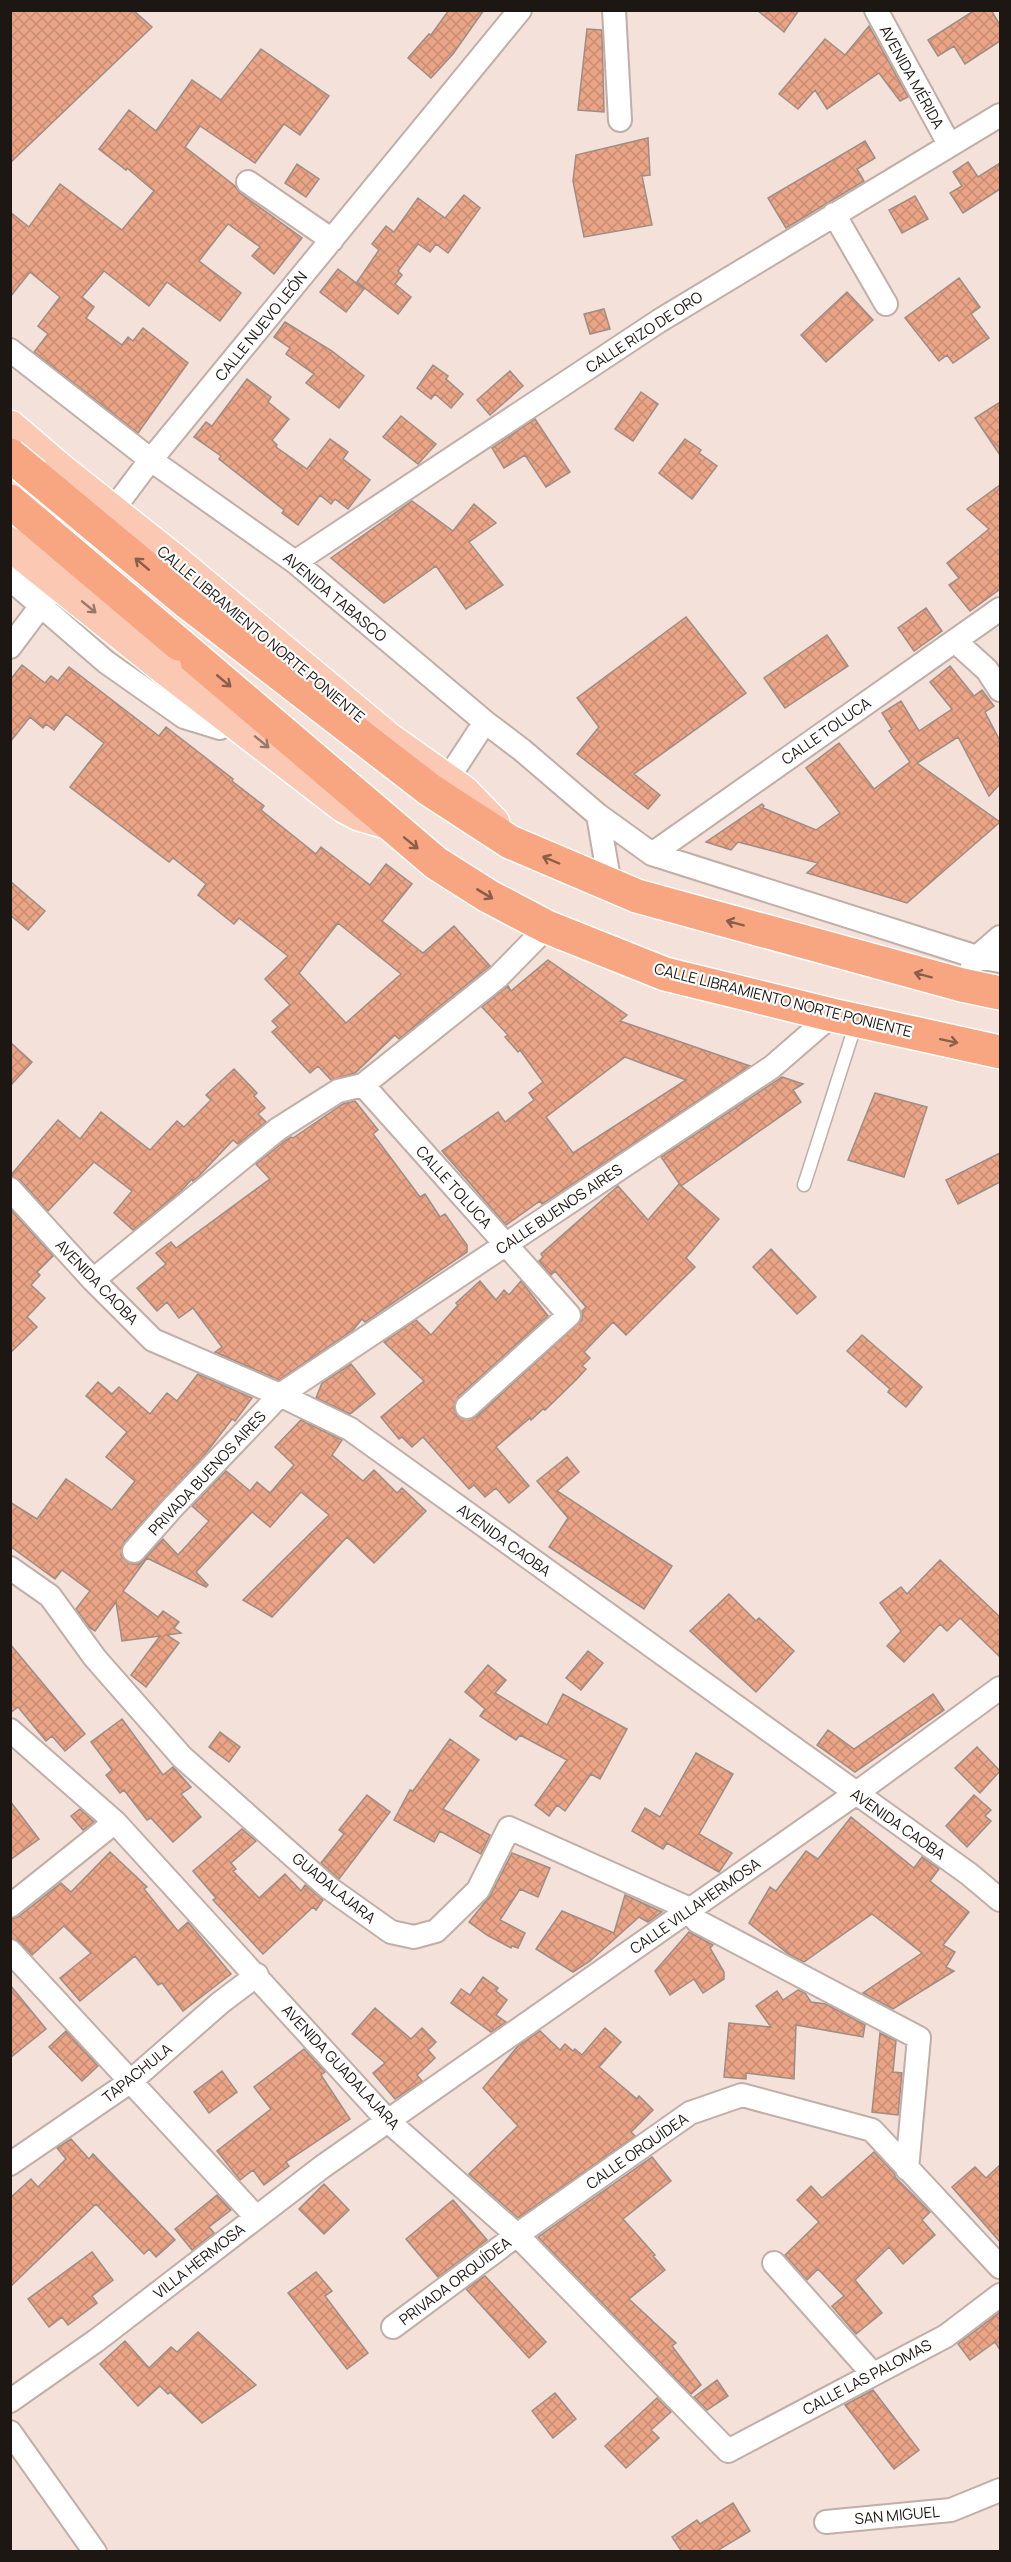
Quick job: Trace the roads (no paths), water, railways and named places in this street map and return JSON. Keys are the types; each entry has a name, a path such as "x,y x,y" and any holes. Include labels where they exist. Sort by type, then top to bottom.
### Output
{"highway":[{"name":"CALLE LIBRAMIENTO NORTE PONIENTE","path":"10,454 188,602 430,790 510,843 637,896 962,985 1000,993"},
{"name":"CALLE LIBRAMIENTO NORTE PONIENTE","path":"10,501 172,656 436,863 479,891 548,927 665,974 844,1018 1000,1052"}],"main road":[{"name":"CALLE LIBRAMIENTO NORTE PONIENTE","path":"10,427 388,739 447,780 478,806 510,843"},
{"name":"CALLE LIBRAMIENTO NORTE PONIENTE","path":"10,544 172,656 233,719 344,806 359,814 386,822"}],"street":[{"name":"CALLE NUEVO LEÓN","path":"10,647 151,460 520,10"},
{"path":"614,10 620,120"},
{"name":"AVENIDA MÉRIDA","path":"876,10 949,144"},
{"name":"CALLE RIZO DE ORO","path":"295,562 659,321 1000,115"},
{"path":"248,182 332,240"},
{"path":"834,214 886,304"},
{"name":"AVENIDA TABASCO","path":"10,350 151,460 295,562 598,815 652,854 977,957 1000,961"},
{"path":"10,579 106,662 184,717 220,728 233,719"},
{"name":"CALLE TOLUCA","path":"652,854 1000,609"},
{"path":"955,641 987,670 1000,690"},
{"path":"447,780 485,722"},
{"path":"598,815 610,885"},
{"path":"93,1280 278,1129 338,1091 363,1085 498,977 548,927"},
{"path":"962,985 977,957 1000,937"},
{"name":"CALLE BUENOS AIRES","path":"280,1395 844,1018"},
{"name":"CALLE TOLUCA","path":"363,1085 569,1315 467,1407"},
{"name":"AVENIDA CAOBA","path":"10,1189 93,1280 153,1340 280,1395 350,1430 969,1874 1000,1900"},
{"name":"PRIVADA BUENOS AIRES","path":"134,1551 173,1506 280,1395"},
{"name":"GUADALAJARA","path":"10,1568 50,1596 95,1658 182,1757 329,1888 391,1932 414,1937 436,1931 478,1890 509,1828 693,1915"},
{"name":"CALLE VILLAHERMOSA","path":"388,2121 693,1915 1000,1688"},
{"name":"AVENIDA GUADALAJARA","path":"10,1730 115,1822 388,2121 517,2235 728,2451"},
{"path":"10,1906 115,1822"},
{"path":"693,1915 919,2038 907,2169 1000,2267"},
{"path":"10,1951 256,2217"},
{"name":"TAPACHULA","path":"10,2164 131,2081 220,2003 257,1975"},
{"name":"CALLE ORQUÍDEA","path":"517,2235 690,2113 742,2095 872,2130 907,2169"},
{"name":"VILLA HERMOSA","path":"10,2401 97,2340 322,2167 388,2121"},
{"name":"PRIVADA ORQUÍDEA","path":"393,2327 517,2235"},
{"path":"774,2263 873,2373"},
{"name":"CALLE LAS PALOMAS","path":"728,2451 946,2336 1000,2295"},
{"path":"10,2432 94,2552"},
{"name":"SAN MIGUEL","path":"826,2522 951,2510 1000,2490"}],"lane":[{"path":"804,1185 844,1018"}]}
